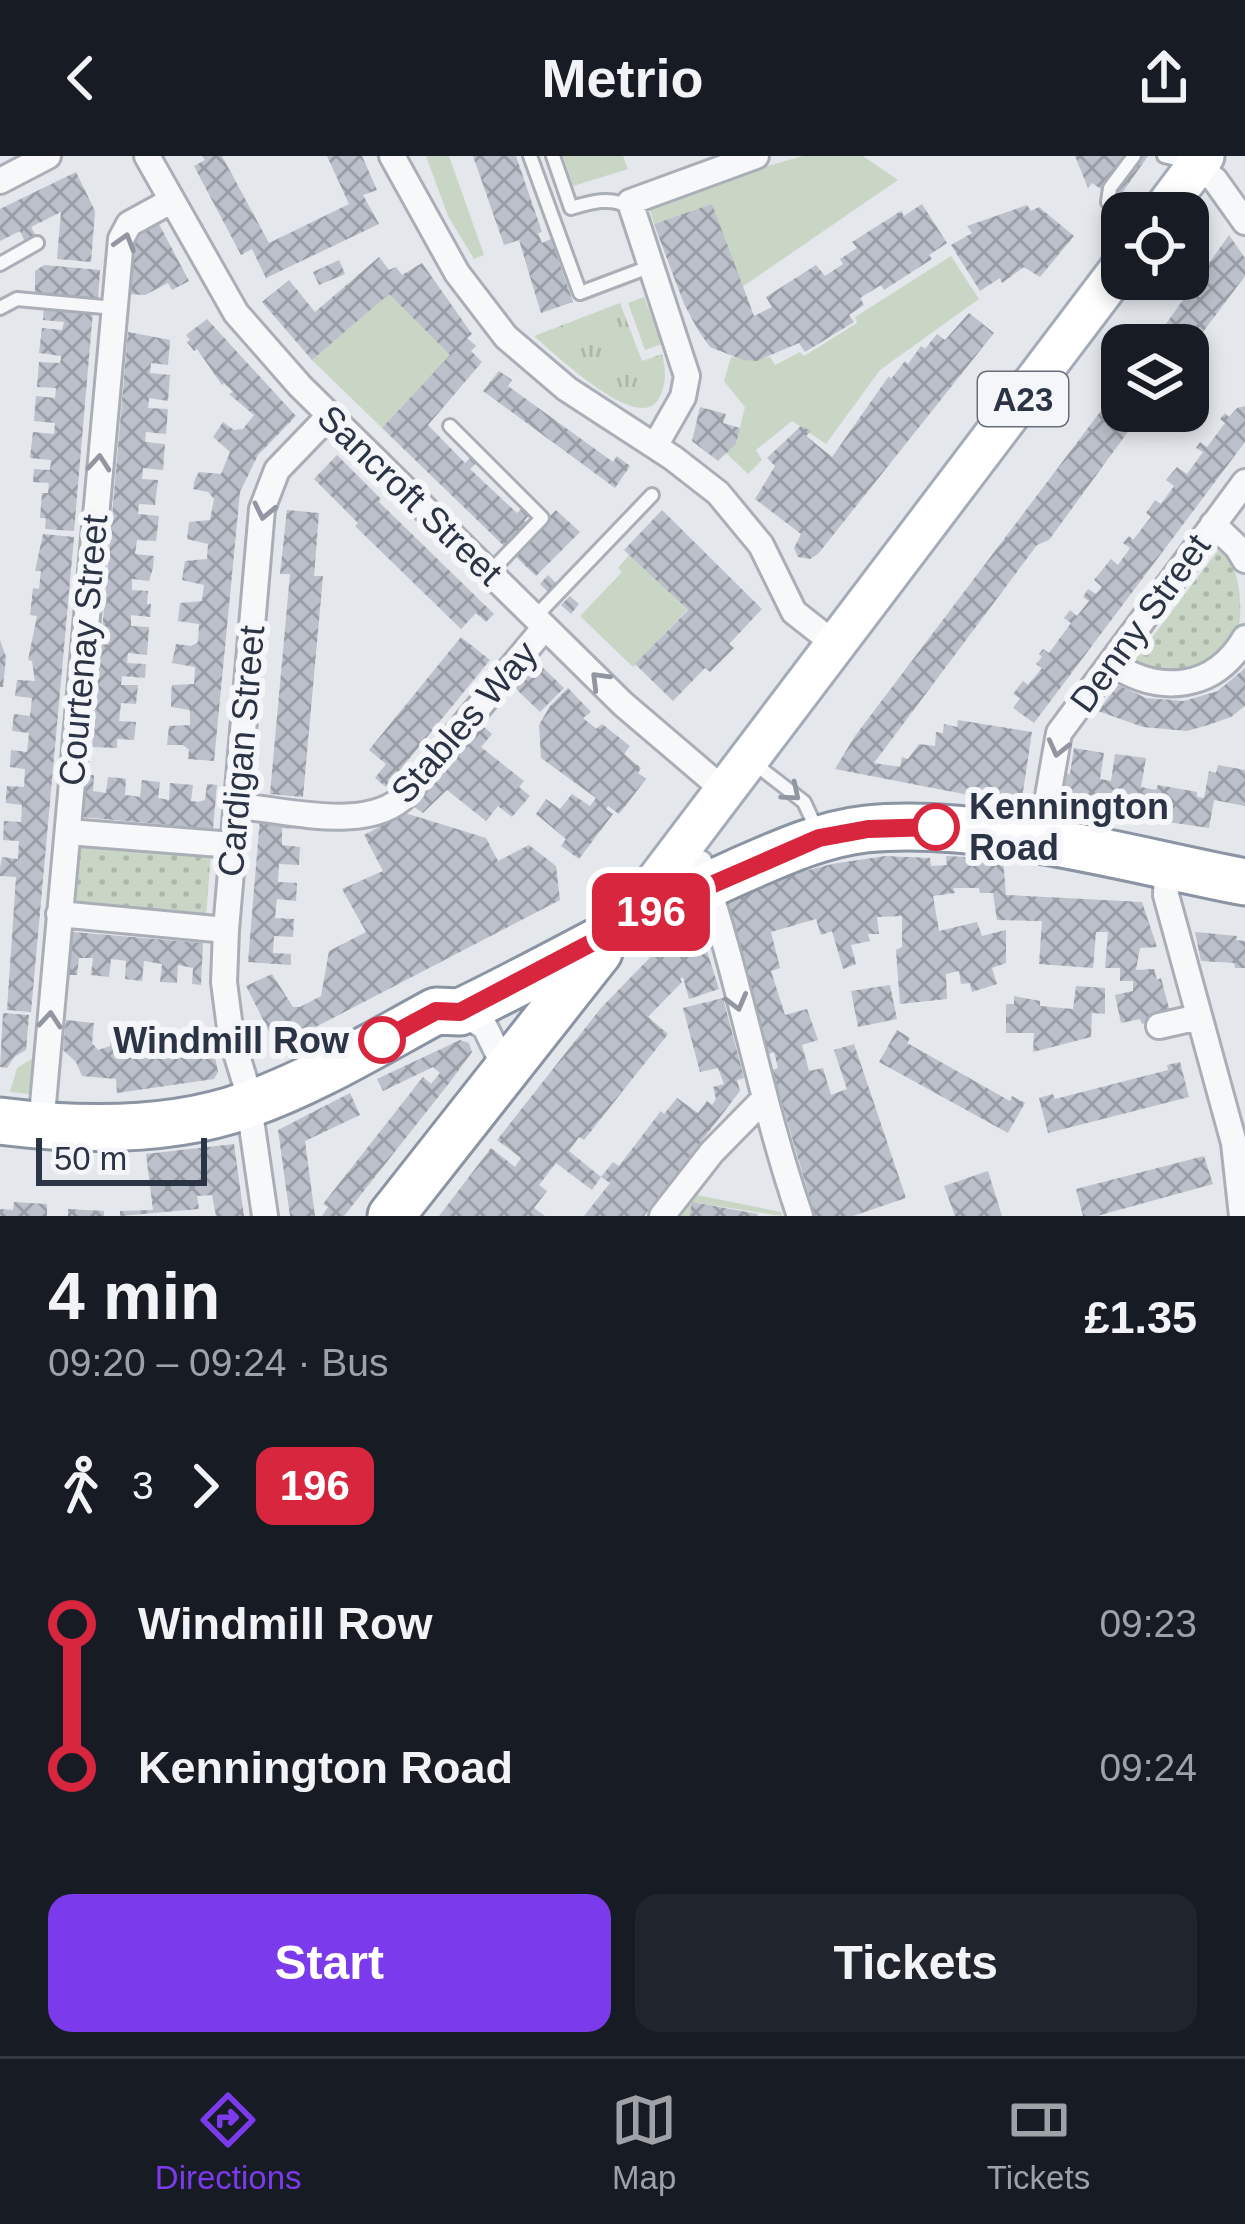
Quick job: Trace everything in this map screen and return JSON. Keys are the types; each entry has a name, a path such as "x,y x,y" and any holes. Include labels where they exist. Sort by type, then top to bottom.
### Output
{"highway":[{"path":"448,1011 446,992 654,884 868,829 930,827 1040,842 1245,882"},
{"path":"21,1124 96,1128 170,1123 246,1106 615,933 704,874"},
{"name":"A23","path":"391,1216 654,884"}],"main road":[{"path":"1172,192 1188,159"},
{"name":"A23","path":"654,884 1101,294"}],"street":[{"path":"0,181 48,156"},
{"name":"Sancroft Street","path":"147,156 236,313 328,417 639,719 725,791"},
{"path":"392,156 457,274 506,337 567,388 655,446 727,502 766,552 794,612 836,645"},
{"path":"655,446 683,398 687,376 630,202 756,156"},
{"path":"1188,159 1216,180 1245,222"},
{"name":"Courtenay Street","path":"21,1124 59,914 124,231 171,201"},
{"name":"Cardigan Street","path":"246,1106 224,982 262,509 277,470 328,417"},
{"name":"Denny Street","path":"1040,842 1059,733 1245,482"},
{"path":"1213,524 1245,560"},
{"name":"Stables Way","path":"237,806 363,818 390,809 407,794 540,622"},
{"path":"1111,663 1134,678 1159,685 1191,683 1219,670 1245,638"},
{"path":"68,832 233,845"},
{"path":"1167,867 1166,895 1239,1144 1242,1216"},
{"path":"704,874 773,1136 800,1216"},
{"path":"59,914 226,930"},
{"path":"448,1011 485,1027 505,1068"},
{"path":"1159,1026 1198,1016"},
{"path":"662,1216 712,1152 764,1099"},
{"path":"246,1106 266,1216"},
{"path":"739,1126 773,1136"}],"lane":[{"path":"530,156 580,293 649,267"},
{"path":"553,156 572,208 594,201 629,207"},
{"path":"1109,192 1134,156"},
{"path":"0,264 37,244"},
{"path":"0,308 17,299 115,308"},
{"path":"450,426 542,518 489,573"},
{"path":"540,622 652,495"},
{"path":"749,759 810,808 819,838"}],"green space":[{"path":"426,156 449,156 484,255 474,259 448,216"},
{"path":"563,156 623,156 628,169 573,186"},
{"path":"803,156 863,156 898,180 742,287 712,204 654,224 650,210"},
{"path":"951,256 979,299 880,370 826,444 792,421 756,450 762,460 748,474 726,453 736,444 745,407 724,381 731,357 770,357 775,365 800,352 804,356"},
{"path":"389,294 450,355 382,428 312,360"},
{"path":"644,297 662,344 645,350 628,303"},
{"path":"620,303 642,361 662,354 663,389 647,407 615,399 534,336"},
{"path":"1222,545 1239,592 1235,642 1189,677 1129,668"},
{"path":"630,554 687,610 633,667 580,616 622,572 618,568"},
{"path":"81,840 211,851 206,918 76,907"},
{"path":"33,1058 30,1094 10,1092 17,1068"},
{"path":"692,1194 781,1212 782,1216 692,1202 689,1216 681,1216"}],"building":[{"path":"202,156 222,156 269,243 349,204 327,156 362,156 377,190 363,195 379,224 266,278 252,249 241,255 194,166 205,160"},
{"path":"473,156 516,156 542,232 538,233 542,243 551,239 573,302 541,313 519,240 504,245"},
{"path":"1075,156 1148,156 1123,192 1105,192 1092,183 1088,188"},
{"path":"76,172 95,211 91,262 57,259 61,212 31,227 36,236 25,242 20,231 0,241 0,209"},
{"path":"712,204 754,316 772,307 766,297 816,265 825,276 843,264 840,259 857,248 852,242 901,211 904,216 922,204 947,243 929,255 932,259 884,290 881,285 860,298 864,305 849,315 854,322 805,352 799,343 757,361 743,360 710,347 698,330 654,224"},
{"path":"1027,205 1031,211 1039,207 1074,236 1040,277 1024,267 980,291 951,245 972,233 967,226"},
{"path":"159,224 189,281 172,290 168,283 145,295 128,294 131,240"},
{"path":"1229,235 1245,258 1245,276 1209,324 1166,324 1183,300 1209,300 1209,263"},
{"path":"379,257 389,270 396,267 402,275 422,263 472,334 467,338 476,346 471,351 482,362 428,425 465,463 474,454 480,460 470,469 517,513 526,505 533,511 505,547 382,428 450,355 389,294 312,360 262,302 289,280 315,312"},
{"path":"339,260 345,274 319,285 313,272"},
{"path":"44,265 100,270 98,299 35,295 35,271"},
{"path":"44,306 93,311 74,531 45,529 46,518 40,518 42,493 48,493 49,483 33,482 34,469 50,470 51,460 30,458 33,432 54,434 55,423 34,421 36,396 55,398 56,388 37,387 39,362 60,363 61,359 39,353 42,328 62,330 64,322 43,320"},
{"path":"969,313 994,333 818,554 810,559 798,557 794,548 801,534 755,499 775,466 767,458 801,426 832,457 889,376 891,379 937,334 945,340"},
{"path":"207,319 296,416 258,455 240,492 214,761 188,759 189,750 183,745 167,745 169,726 190,725 190,710 171,707 172,685 194,684 195,667 172,663 176,644 198,642 199,624 178,621 180,603 202,601 204,585 182,580 185,561 207,559 208,544 187,539 189,522 210,520 214,499 208,492 193,489 195,479 199,472 221,474 230,452 213,437 223,422 234,430 243,429 254,415 229,394 233,392 187,342 186,335"},
{"path":"128,332 170,340 168,365 151,363 150,373 170,375 168,401 149,398 148,408 168,409 166,434 146,432 145,442 165,444 163,470 143,468 142,479 158,480 155,505 139,504 138,514 159,516 156,541 137,540 135,554 154,556 153,568 149,581 132,579 132,590 148,591 147,604 151,604 150,617 131,615 131,626 149,627 147,655 128,653 127,663 146,664 145,678 122,676 121,685 138,685 136,704 121,703 119,721 136,722 134,740 117,739 117,748 92,747"},
{"path":"499,371 512,380 508,386 613,462 617,456 630,466 615,488 483,391"},
{"path":"1245,406 1245,442 1034,723 1013,708 1020,698 1013,694 1042,668 1036,664 1042,657 1039,654 1043,649 1049,653 1071,623 1064,618 1070,610 1077,616 1089,601 1083,597 1088,589 1096,594 1102,587 1094,580 1111,559 1118,565 1130,548 1123,543 1129,536 1133,540 1151,517 1146,513 1155,500 1161,504 1174,486 1166,480 1177,467 1187,474 1203,452 1196,448 1200,442 1207,447 1225,423 1220,419 1225,413 1229,417"},
{"path":"700,407 726,414 723,423 740,428 736,444 718,461 692,441"},
{"path":"1101,411 1101,432 1128,432 874,763 900,767 902,757 908,759 919,744 935,746 936,732 943,733 944,724 957,727 958,720 1032,732 1021,805 835,769 855,736"},
{"path":"337,455 494,614 486,622 476,613 461,629 355,526 358,523 314,479"},
{"path":"287,510 319,513 314,576 323,576 303,797 270,794 290,574 280,574"},
{"path":"556,510 580,532 536,576 513,554"},
{"path":"662,510 762,609 729,644 734,648 710,672 705,668 673,701 635,664 688,610 624,550"},
{"path":"43,534 74,537 31,1012 7,1010 16,877 0,876 0,868 2,857 18,859 19,841 3,840 4,821 21,822 22,805 6,803 6,795 7,786 24,787 25,769 10,767 11,750 27,752 29,733 12,731 14,714 30,716 32,698 15,696 17,680 35,681 28,660 37,616 30,615 33,588 39,589 41,571 35,571"},
{"path":"548,575 556,583 548,592 540,584"},
{"path":"570,596 579,604 571,614 561,605"},
{"path":"461,637 490,660 386,787 375,778 386,764 369,750"},
{"path":"0,640 6,657 3,687 0,687"},
{"path":"536,661 564,688 540,712 513,686"},
{"path":"1245,668 1245,706 1208,725 1187,731 1143,727 1098,711 1118,685 1146,698 1184,701 1218,691"},
{"path":"568,688 591,712 583,718 596,729 602,724 630,746 624,754 646,779 619,814 608,806 613,814 579,859 561,846 566,839 536,814 546,799 560,809 572,794 590,806 596,798 541,758 539,725"},
{"path":"478,722 492,734 481,747 524,781 519,787 530,796 512,817 498,806 486,821 447,790 423,813 411,805"},
{"path":"1074,748 1104,753 1100,779 1111,781 1115,754 1146,758 1141,787 1156,790 1158,785 1197,792 1197,797 1204,798 1209,771 1216,773 1218,765 1245,770 1245,806 1214,800 1209,828 1058,806 1063,773 1070,774"},
{"path":"87,775 94,775 93,791 106,793 108,777 119,778 126,779 125,795 140,797 142,780 160,782 158,798 169,800 170,783 193,785 191,801 198,802 205,800 207,784 217,785 213,829 82,817"},
{"path":"405,813 486,838 498,861 529,845 556,866 560,900 277,1047 246,986 272,974 293,1007 321,996 329,951 366,932 342,889 383,871 364,835"},
{"path":"260,817 301,820 301,829 282,828 282,845 300,847 299,865 279,864 278,882 297,883 296,901 277,899 275,918 294,919 293,937 274,936 273,953 291,954 291,965 248,962"},
{"path":"885,856 930,858 931,866 947,865 946,856 1003,859 1006,895 1142,902 1157,947 1140,948 1136,970 1154,969 1157,980 1161,978 1171,1016 1142,1024 1140,1019 1121,1023 1115,995 1133,991 1133,981 1120,981 1120,968 1105,968 1108,932 1096,932 1093,968 1039,964 1042,921 997,920 993,893 980,893 979,888 953,888 955,893 933,896 939,931 977,922 982,936 1006,930 1006,963 992,968 997,984 972,992 970,983 961,984 959,971 946,974 947,999 900,1004 896,950 902,947 902,916 877,917 879,934 868,934 870,941 851,945 856,964 843,969 832,931 821,935 816,919 771,932 780,968 771,971 785,1015 807,1009 818,1040 802,1045 809,1071 823,1068 831,1095 847,1089 834,1050 854,1044 906,1198 853,1216 815,1216 776,1083 774,1052 769,1054 724,906 727,900 774,879"},
{"path":"73,932 203,943 201,985 192,984 193,968 178,965 177,983 160,982 162,964 144,961 142,981 125,979 126,961 111,959 109,977 91,975 93,958 79,958 77,975 69,975"},
{"path":"689,932 704,942 719,989 689,999 683,977 648,1017 668,1034 584,1140 579,1137 569,1151 601,1177 592,1190 556,1163 539,1185 547,1191 534,1208 545,1216 439,1216 491,1148 515,1167 521,1158 497,1140 601,1008 666,941"},
{"path":"1195,932 1245,941 1245,968 1201,961"},
{"path":"890,985 897,1019 858,1027 851,991"},
{"path":"1076,986 1105,988 1105,1014 1092,1013 1091,1037 1033,1052 1034,1033 1006,1033 1006,1004 1014,1004 1014,996 1040,1001 1040,1006 1073,1009"},
{"path":"723,998 744,1078 737,1080 740,1091 644,1216 584,1216 610,1183 601,1177 613,1162 619,1166 661,1111 664,1114 677,1098 698,1113 707,1101 712,1105 716,1099 713,1087 724,1084 718,1068 700,1072 683,1008"},
{"path":"3,1013 29,1015 26,1050 7,1068 0,1067"},
{"path":"66,1020 94,1023 92,1043 98,1050 110,1046 111,1037 119,1038 118,1058 186,1049 182,1029 209,1027 218,1072 214,1079 117,1093 116,1079 82,1076 63,1050"},
{"path":"897,1030 910,1038 907,1043 1010,1101 1012,1096 1025,1103 1008,1133 879,1062"},
{"path":"460,1040 469,1043 472,1052 450,1082 344,1216 322,1216 328,1207 323,1204 423,1077 431,1084 440,1073 433,1067 383,1091 377,1079"},
{"path":"1180,1062 1189,1097 1048,1133 1039,1098 1053,1094 1055,1099 1168,1070 1167,1065"},
{"path":"350,1093 360,1115 305,1141 315,1216 290,1216 278,1130"},
{"path":"234,1144 244,1216 216,1216 212,1195 197,1196 199,1209 120,1216 120,1211 153,1210 146,1154"},
{"path":"1204,1156 1213,1184 1083,1216 1076,1189"},
{"path":"988,1171 1002,1216 955,1216 944,1186"},
{"path":"14,1202 47,1204 47,1216 0,1216 0,1209 13,1210"},
{"path":"692,1202 758,1214 689,1216"},
{"path":"68,1209 104,1211 104,1216 68,1216"}],"bus line":[{"name":"196","path":"382,1040 436,1011 460,1012 656,909 819,838 868,829 936,827"}],"place":[{"name":"Kennington Road","path":"936,827"},
{"name":"Windmill Row","path":"382,1040"}]}
